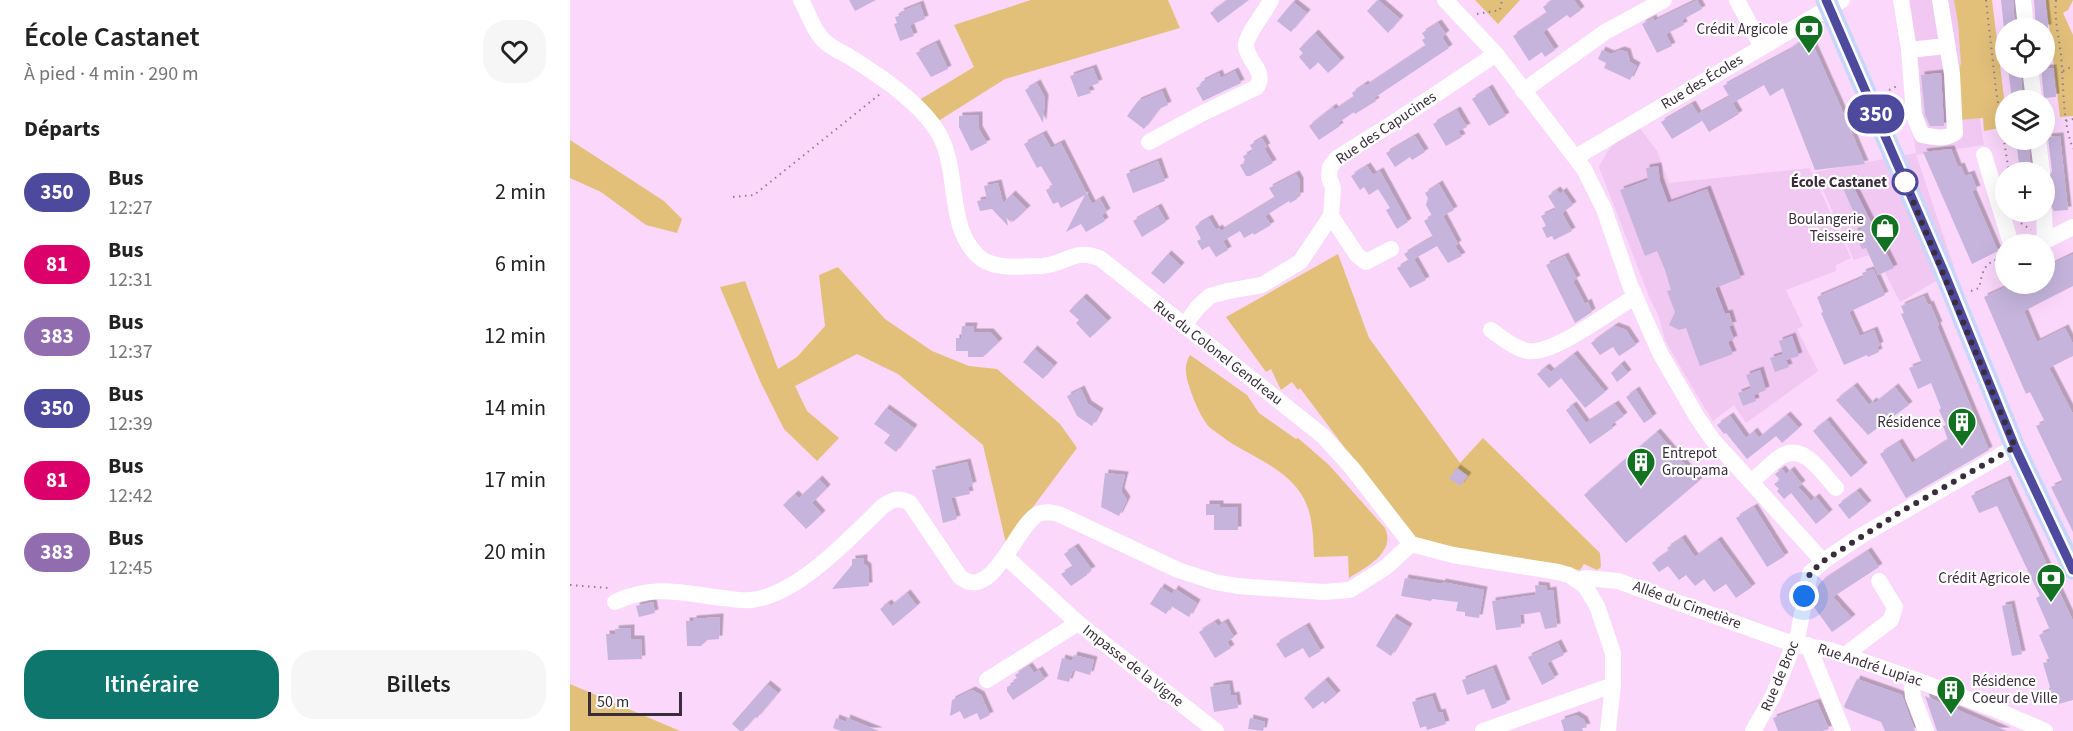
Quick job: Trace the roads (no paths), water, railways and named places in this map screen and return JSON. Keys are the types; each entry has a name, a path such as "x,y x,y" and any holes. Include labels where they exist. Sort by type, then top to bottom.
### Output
{"main road":[{"path":"1833,2 2015,447 2073,569"}],"street":[{"name":"Rue du Colonel Gendreau","path":"801,0 822,39 891,85 939,133 948,158 959,220 975,254 990,263 1015,266 1050,266 1077,254 1093,255 1101,259 1323,436 1352,468 1411,544"},
{"path":"1149,142 1257,87 1261,75 1245,47 1247,39 1271,0"},
{"path":"1445,0 1496,54 1584,169 1604,209 1635,297 1660,353 1686,400 1712,439 1819,557 1825,560"},
{"path":"1523,91 1605,32 1664,0"},
{"path":"1737,0 1762,47"},
{"path":"1901,0 1909,50 1914,116 1922,135 1934,138 1950,137 1955,133 1952,74 1940,0"},
{"path":"2023,0 2025,18"},
{"name":"Rue des Écoles","path":"1576,157 1762,47 1833,2"},
{"path":"1909,50 1946,46"},
{"name":"Rue des Capucines","path":"1331,216 1333,188 1329,177 1330,167 1337,158 1496,54"},
{"path":"1984,155 2008,234"},
{"path":"1184,326 1209,296 1262,285 1300,262 1331,216 1357,255 1366,262 1391,249"},
{"path":"2055,235 2073,227"},
{"path":"1491,330 1512,345 1526,351 1536,351 1569,337 1635,297"},
{"name":"Rue de Broc","path":"1754,731 1801,644 1798,633 1810,573 1825,560 1902,511 2015,447"},
{"path":"1751,482 1782,455 1792,453 1808,457 1836,488"},
{"path":"615,602 632,594 648,591 750,601 775,594 804,577 883,506 895,499 903,499 915,509 960,577 972,583 981,581 989,575 1006,556 1030,521 1038,514 1053,512 1156,561 1215,582 1299,591 1350,590 1386,567 1411,544 1454,555 1558,572 1579,580 1585,585 1598,606 1613,652 1613,685 1608,731"},
{"name":"Impasse de la Vigne","path":"1006,556 1078,623 1216,731"},
{"name":"Allée du Cimetière","path":"1579,580 1585,578 1618,581 1801,644"},
{"path":"1845,655 1891,620 1895,607 1879,580"},
{"name":"Impasse de la Vigne","path":"987,680 1078,623"},
{"path":"1801,644 1843,731"},
{"name":"Rue André Lupiac","path":"1801,644 1845,655 1911,678 1997,710 2045,731"},
{"path":"1911,678 1913,697 1926,731"},
{"path":"1483,731 1613,685"}],"place":[{"name":"Crédit Argicole","path":"1809,54"},
{"name":"École Castanet","path":"1905,182"},
{"name":"Boulangerie Teisseire","path":"1885,254"},
{"name":"Résidence","path":"1962,448"},
{"name":"Entrepot Groupama","path":"1641,488"},
{"name":"Crédit Agricole","path":"2051,604"},
{"name":"Résidence Coeur de Ville","path":"1951,716"}]}
